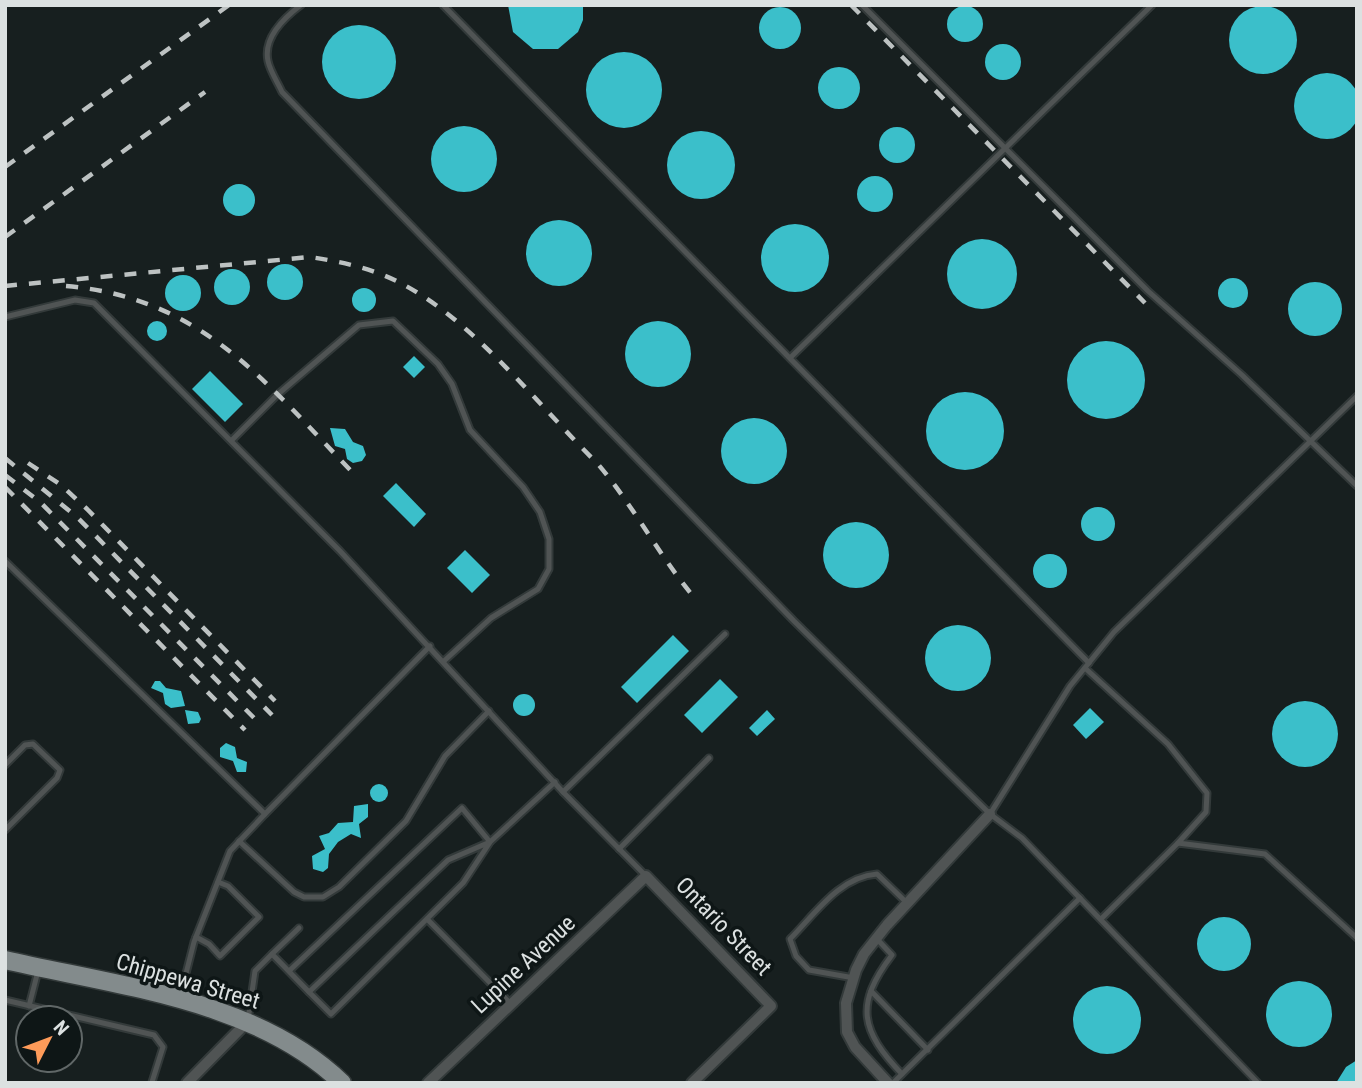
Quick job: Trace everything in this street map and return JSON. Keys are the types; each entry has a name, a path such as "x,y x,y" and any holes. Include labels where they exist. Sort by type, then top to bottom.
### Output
{"main road":[{"name":"Chippewa Street","path":"5,960 180,1000 248,1021 298,1048 342,1083"}],"street":[{"path":"891,1083 855,1047 847,1032 846,1003 854,978 864,954 876,939 990,814"},
{"name":"Lupine Avenue","path":"428,1083 646,876"},
{"name":"Ontario Street","path":"646,876 771,1006 692,1083"},
{"path":"187,1083 248,1021"}],"lane":[{"path":"301,5 285,17 274,32 267,59 282,92 785,611 990,814 1022,838 1258,1083"},
{"path":"443,5 790,358 1087,666 1168,744 1208,793 1206,812 1101,919"},
{"path":"862,5 1148,291 1311,440 1357,486"},
{"path":"790,358 1152,5"},
{"path":"5,317 75,300 93,303 232,440 430,646 563,792 646,876"},
{"path":"232,440 277,395 359,325 393,321 438,364 452,384 470,429 507,466 540,512 549,539 550,555 549,569 538,589 491,618 444,661"},
{"path":"990,814 1070,686 1114,632 1357,396"},
{"path":"5,561 265,814"},
{"path":"563,792 725,634"},
{"path":"180,1000 195,937 230,851 430,646"},
{"path":"239,841 295,892 304,897 323,897 339,887 406,821 445,755 489,711"},
{"path":"5,765 25,745 33,744 60,770 57,778 5,830"},
{"path":"619,849 709,758"},
{"path":"272,954 331,1014 463,883 490,842 555,782"},
{"path":"289,971 463,808 490,842"},
{"path":"310,992 448,860 490,842"},
{"path":"1178,843 1265,854 1357,938"},
{"path":"854,978 808,970 796,956 790,939 836,892 858,876 877,874 907,904"},
{"path":"195,937 209,944 220,956 259,917 228,886 218,882"},
{"path":"891,1083 928,1050 1080,898"},
{"path":"428,920 511,1004"},
{"path":"248,1021 254,971 299,928"},
{"path":"876,939 892,955 877,976 871,991 869,1030 882,1052 902,1074"},
{"path":"29,1004 38,968"},
{"path":"871,991 928,1050"},
{"path":"84,1019 155,1035 163,1047 152,1082"}],"building":[{"path":"508,5 583,5 583,20 578,32 558,49 533,49 513,32"},
{"path":"965,6 978,11 983,24 978,37 965,42 952,37 947,24 952,11"},
{"path":"1263,6 1276,9 1287,16 1294,27 1297,40 1294,53 1287,64 1276,71 1263,74 1250,71 1239,64 1232,53 1229,40 1232,27 1239,16 1250,9"},
{"path":"780,7 795,13 801,28 795,43 780,49 765,43 759,28 765,13"},
{"path":"359,25 380,31 390,41 396,62 390,83 380,93 359,99 338,93 328,83 322,62 328,41 338,31"},
{"path":"1003,44 1016,49 1021,62 1016,75 1003,80 990,75 985,62 990,49"},
{"path":"624,52 638,55 651,63 659,76 662,90 659,104 651,117 638,125 624,128 610,125 597,117 589,104 586,90 589,76 597,63 610,55"},
{"path":"839,67 854,73 860,88 854,103 839,109 824,103 818,88 824,73"},
{"path":"1333,73 1351,82 1358,93 1358,119 1351,130 1340,137 1321,139 1303,130 1296,119 1294,100 1303,82 1314,75"},
{"path":"464,126 477,129 487,136 494,146 497,159 494,172 487,182 477,189 464,192 451,189 441,182 434,172 431,159 434,146 441,136 451,129"},
{"path":"897,127 910,132 915,145 910,158 897,163 884,158 879,145 884,132"},
{"path":"694,131 708,131 720,136 730,146 735,165 730,184 720,194 708,199 694,199 682,194 672,184 667,172 667,158 672,146 682,136"},
{"path":"875,176 888,181 893,194 888,207 875,212 862,207 857,194 862,181"},
{"path":"239,184 251,188 255,200 251,212 239,216 227,212 223,200 227,188"},
{"path":"559,220 572,223 582,230 589,240 592,253 589,266 582,276 572,283 559,286 546,283 536,276 529,266 526,253 529,240 536,230 546,223"},
{"path":"788,224 802,224 814,229 824,239 829,258 824,277 814,287 802,292 788,292 776,287 766,277 761,265 761,251 766,239 776,229"},
{"path":"989,239 1002,245 1011,254 1015,260 1015,288 1007,299 996,307 975,309 957,299 949,288 947,267 957,249 968,241"},
{"path":"285,264 298,269 303,282 298,295 285,300 272,295 267,282 272,269"},
{"path":"232,269 245,274 250,287 245,300 232,305 219,300 214,287 219,274"},
{"path":"183,275 196,280 201,293 196,306 183,311 170,306 165,293 170,280"},
{"path":"1233,278 1244,282 1248,293 1244,304 1233,308 1222,304 1218,293 1222,282"},
{"path":"1315,282 1334,290 1342,309 1334,328 1315,336 1296,328 1288,309 1296,290"},
{"path":"364,288 373,291 376,300 373,309 364,312 355,309 352,300 355,291"},
{"path":"157,321 164,324 167,331 164,338 157,341 150,338 147,331 150,324"},
{"path":"658,321 671,324 681,331 688,341 691,354 688,367 681,377 671,384 658,387 645,384 635,377 628,367 625,354 628,341 635,331 645,324"},
{"path":"1106,341 1121,344 1134,352 1142,365 1145,380 1142,395 1134,408 1121,416 1106,419 1091,416 1078,408 1070,395 1067,380 1070,365 1078,352 1091,344"},
{"path":"414,356 425,367 414,378 403,367"},
{"path":"210,371 243,404 225,422 192,389"},
{"path":"965,392 980,395 993,403 1001,416 1004,431 1001,446 993,459 980,467 965,470 950,467 937,459 929,446 926,431 929,416 937,403 950,395"},
{"path":"754,418 767,421 777,428 784,438 787,451 784,464 777,474 767,481 754,484 741,481 731,474 724,464 721,451 724,438 731,428 741,421"},
{"path":"330,428 345,429 353,442 363,446 366,455 362,461 353,463 347,459 345,449 335,446"},
{"path":"396,483 426,514 414,527 383,496"},
{"path":"1098,507 1110,512 1115,524 1110,536 1098,541 1086,536 1081,524 1086,512"},
{"path":"856,522 869,525 879,532 886,542 889,555 886,568 879,578 869,585 856,588 843,585 833,578 826,568 823,555 826,542 833,532 843,525"},
{"path":"465,550 490,575 472,593 447,568"},
{"path":"1050,554 1062,559 1067,571 1062,583 1050,588 1038,583 1033,571 1038,559"},
{"path":"958,625 971,628 981,635 988,645 991,658 988,671 981,681 971,688 958,691 945,688 935,681 928,671 925,658 928,645 935,635 945,628"},
{"path":"673,635 689,651 637,703 621,687"},
{"path":"720,679 738,697 702,733 684,715"},
{"path":"155,681 160,681 166,688 181,691 185,706 171,708 165,704 163,693 151,688"},
{"path":"520,694 528,694 535,701 535,709 528,716 520,716 513,709 513,701"},
{"path":"1305,701 1318,704 1328,711 1335,721 1338,734 1335,747 1328,757 1318,764 1305,767 1292,764 1282,757 1275,747 1272,734 1275,721 1282,711 1292,704"},
{"path":"1090,708 1104,722 1086,739 1073,725"},
{"path":"185,710 198,712 201,719 199,723 188,724"},
{"path":"767,710 775,719 757,736 749,728"},
{"path":"226,743 235,747 237,758 247,762 246,772 237,772 233,761 220,757 220,748"},
{"path":"379,784 385,787 388,793 385,799 379,802 373,799 370,793 373,787"},
{"path":"368,804 368,817 359,824 361,838 351,834 338,842 329,854 328,868 323,872 313,869 312,856 325,849 319,836 329,833 338,823 353,822 354,806"},
{"path":"1224,917 1243,925 1251,944 1243,963 1224,971 1205,963 1197,944 1205,925"},
{"path":"1299,981 1312,984 1322,991 1329,1001 1332,1014 1329,1027 1322,1037 1312,1044 1299,1047 1286,1044 1276,1037 1269,1027 1266,1014 1269,1001 1276,991 1286,984"},
{"path":"1107,986 1120,989 1131,996 1138,1007 1141,1020 1138,1033 1131,1044 1120,1051 1107,1054 1094,1051 1083,1044 1076,1033 1073,1020 1076,1007 1083,996 1094,989"},
{"path":"1357,1060 1357,1083 1336,1083 1346,1067"}],"railway":[{"path":"5,167 229,5"},
{"path":"851,5 1145,303"},
{"path":"5,237 205,92"},
{"path":"5,286 310,257 359,267 395,280 432,302 458,322 597,463 693,596"},
{"path":"66,286 115,294 157,308 195,328 230,352 262,380 358,478"},
{"path":"5,458 78,518 272,715"},
{"path":"28,463 61,485 87,509 275,701"},
{"path":"5,475 40,502 262,726"},
{"path":"5,487 245,730"}]}
